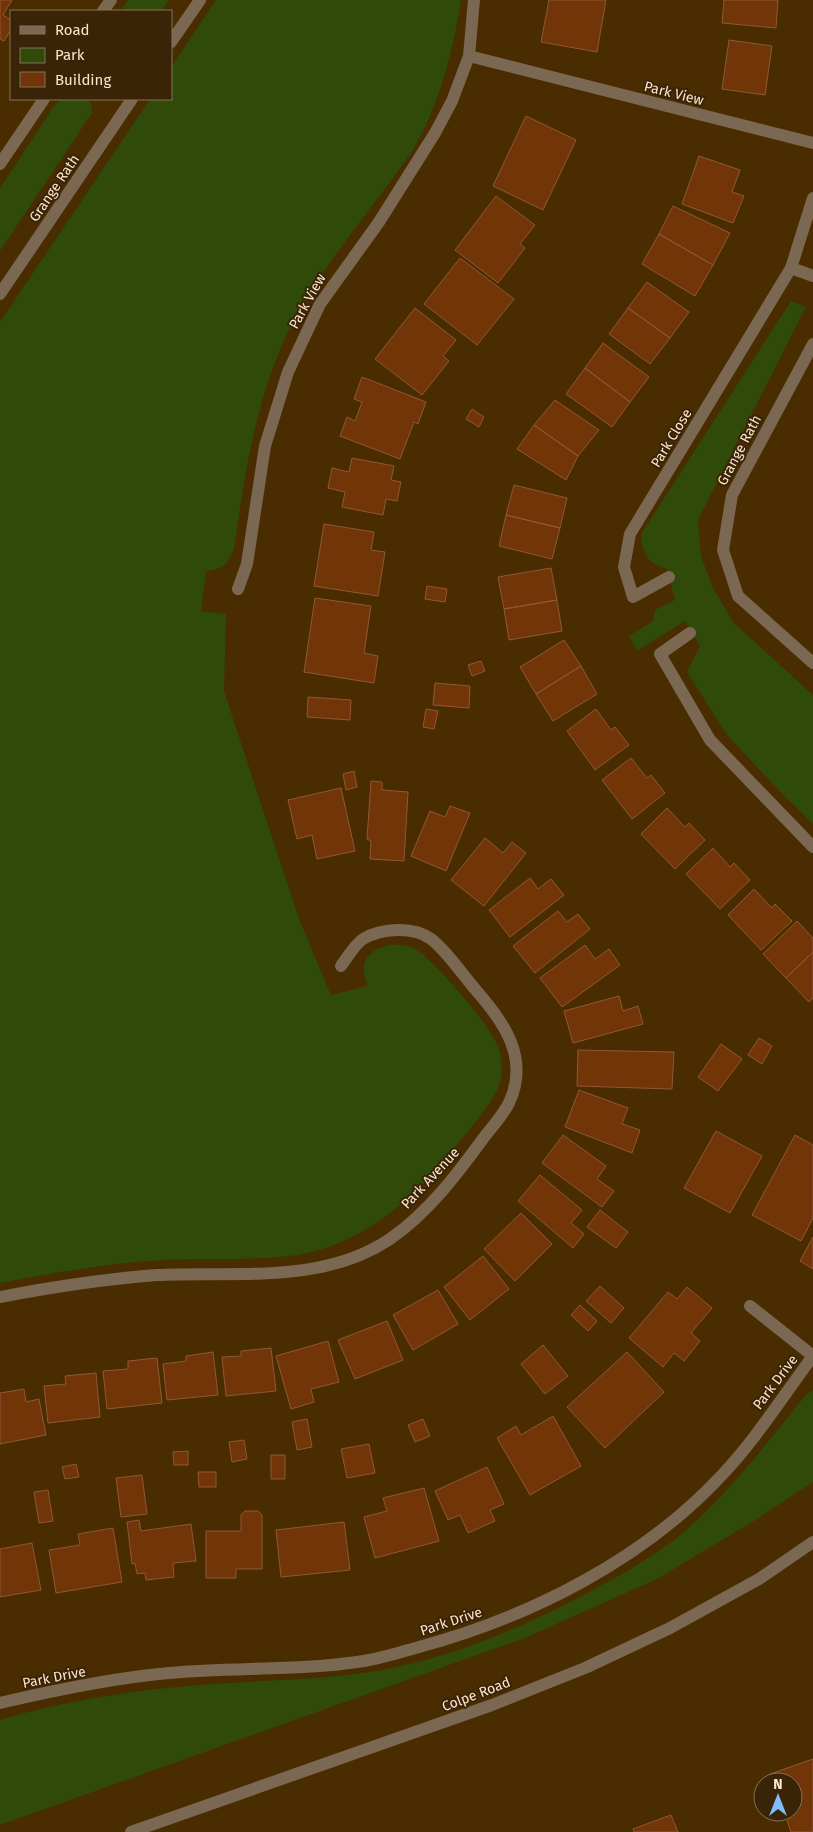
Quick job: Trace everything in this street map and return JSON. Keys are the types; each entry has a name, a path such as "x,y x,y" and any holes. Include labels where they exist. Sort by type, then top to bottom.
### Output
{"street":[{"path":"172,41 200,0"},
{"name":"Park View","path":"238,588 247,564 265,446 288,372 303,338 335,281 379,222 436,133 452,101 469,56 474,0"},
{"name":"Park View","path":"469,56 813,143"},
{"path":"0,164 43,100"},
{"name":"Grange Rath","path":"0,294 127,101"},
{"name":"Park Close","path":"669,577 633,597 624,567 630,534 791,268 813,198"},
{"path":"791,268 813,276"},
{"name":"Grange Rath","path":"813,344 732,495 723,550 738,596 813,663"},
{"path":"690,633 660,654 710,740 813,847"},
{"name":"Park Avenue","path":"0,1297 95,1282 156,1275 279,1272 318,1268 344,1261 389,1239 423,1212 466,1163 508,1104 517,1070 511,1037 482,997 431,939 416,932 400,930 378,933 362,939 341,966"},
{"name":"Park Drive","path":"0,1703 109,1681 170,1673 324,1666 367,1661 439,1642 510,1616 584,1581 658,1532 701,1496 741,1452 813,1356 750,1306"},
{"name":"Colpe Road","path":"131,1832 492,1705 585,1668 670,1628 759,1578 813,1542"}],"green space":[{"path":"128,0 169,0 162,10 121,10"},
{"path":"216,0 461,0 444,78 430,117 421,135 399,170 314,286 287,335 274,364 264,394 249,455 234,549 224,565 217,569 206,571 201,611 226,614 224,691 299,919 331,995 367,986 364,966 366,959 371,953 385,946 409,946 424,956 449,980 486,1026 499,1049 501,1078 495,1095 484,1111 424,1183 409,1198 375,1224 337,1244 298,1255 240,1259 143,1261 0,1283 0,322 149,100 172,100 172,66"},
{"path":"61,100 88,100 91,102 92,113 0,251 0,188 54,106"},
{"path":"791,301 806,307 698,520 701,556 713,588 734,623 813,695 813,824 727,735 687,672 700,646 685,621 637,651 629,636 653,621 655,610 675,600 667,569 650,561 647,557 642,547 641,534"},
{"path":"813,1390 813,1482 749,1524 657,1579 525,1638 0,1825 0,1720 93,1698 140,1691 207,1684 326,1677 378,1671 439,1656 499,1635 557,1609 608,1582 664,1548 710,1508 727,1490 805,1396"}],"building":[{"path":"0,0 12,0 3,15 10,19 10,32 4,41 0,39"},
{"path":"549,0 606,0 597,52 541,42"},
{"path":"724,0 778,0 776,28 722,23"},
{"path":"729,40 772,46 765,95 722,89"},
{"path":"526,116 576,140 543,210 493,186"},
{"path":"699,156 740,170 732,192 744,196 733,223 682,204"},
{"path":"496,196 535,225 520,244 525,248 498,283 455,250"},
{"path":"673,206 730,233 713,265 659,234"},
{"path":"659,234 713,265 695,296 642,264"},
{"path":"460,258 514,299 477,345 424,304"},
{"path":"647,282 689,312 670,338 628,308"},
{"path":"415,308 456,340 443,356 449,361 422,395 375,359"},
{"path":"628,308 670,338 650,364 609,334"},
{"path":"603,343 649,377 630,402 585,368"},
{"path":"585,368 630,402 612,427 566,394"},
{"path":"362,377 426,402 418,424 414,422 400,459 340,436 347,417 355,421 362,402 354,399"},
{"path":"555,400 599,430 578,456 534,425"},
{"path":"472,409 484,417 479,427 466,419"},
{"path":"534,425 578,456 566,480 517,449"},
{"path":"352,458 394,466 391,480 401,482 397,501 386,499 383,515 342,507 345,492 328,488 332,468 349,472"},
{"path":"514,485 567,498 560,528 506,515"},
{"path":"506,515 560,528 552,559 499,546"},
{"path":"324,524 374,532 371,550 385,552 378,596 314,586"},
{"path":"551,568 557,600 504,609 498,577"},
{"path":"427,586 447,589 445,602 425,599"},
{"path":"315,598 371,606 364,653 378,656 374,683 304,672"},
{"path":"557,600 562,631 509,640 504,609"},
{"path":"564,640 581,666 536,694 520,667"},
{"path":"481,661 485,671 472,676 468,665"},
{"path":"581,666 597,694 553,721 536,694"},
{"path":"435,683 470,686 469,708 433,705"},
{"path":"308,697 351,700 350,720 307,717"},
{"path":"426,709 438,711 434,729 423,727"},
{"path":"596,709 611,730 615,727 629,745 595,770 567,731"},
{"path":"631,758 647,778 651,775 665,793 632,819 602,780"},
{"path":"354,771 357,787 346,790 343,774"},
{"path":"371,781 382,782 382,790 408,792 404,861 370,859 371,841 367,839"},
{"path":"341,788 355,851 317,859 312,835 297,839 288,800"},
{"path":"450,806 470,813 446,871 411,856 430,811 445,817"},
{"path":"667,808 685,827 689,823 705,840 675,869 641,834"},
{"path":"485,838 503,853 512,842 526,853 484,906 451,880"},
{"path":"713,848 730,867 734,863 750,880 720,909 686,874"},
{"path":"530,878 538,889 551,879 564,895 510,937 489,910"},
{"path":"754,889 772,908 775,904 792,921 761,950 728,915"},
{"path":"558,911 567,922 578,914 590,929 535,973 513,946"},
{"path":"797,921 813,938 813,952 786,978 763,954"},
{"path":"585,945 595,959 609,949 620,965 562,1007 540,978"},
{"path":"813,952 813,998 809,1002 786,978"},
{"path":"619,996 623,1011 638,1006 643,1024 573,1043 564,1011"},
{"path":"759,1038 772,1046 762,1064 748,1055"},
{"path":"721,1044 742,1059 718,1091 698,1077"},
{"path":"578,1050 674,1052 672,1089 577,1086"},
{"path":"579,1090 628,1108 622,1124 640,1130 632,1153 565,1127"},
{"path":"716,1131 762,1156 730,1213 684,1188"},
{"path":"563,1135 606,1166 597,1179 614,1191 602,1207 542,1163"},
{"path":"795,1135 813,1145 813,1218 801,1241 752,1215"},
{"path":"540,1175 582,1210 571,1223 584,1234 573,1248 518,1201"},
{"path":"600,1210 628,1232 616,1248 587,1227"},
{"path":"521,1213 552,1244 515,1281 484,1249"},
{"path":"813,1237 813,1269 800,1261"},
{"path":"483,1256 509,1289 470,1320 444,1287"},
{"path":"600,1286 624,1308 611,1323 586,1301"},
{"path":"687,1287 712,1308 691,1333 700,1341 684,1361 674,1353 663,1367 629,1338 668,1292 677,1299"},
{"path":"438,1290 458,1324 413,1350 393,1315"},
{"path":"580,1305 597,1321 588,1331 571,1315"},
{"path":"387,1321 403,1360 355,1379 338,1340"},
{"path":"328,1341 339,1382 311,1389 314,1402 291,1409 276,1356"},
{"path":"543,1345 568,1376 545,1394 521,1364"},
{"path":"271,1348 276,1391 226,1396 222,1357 241,1356 241,1351"},
{"path":"213,1352 218,1395 167,1400 163,1364 186,1361 186,1356"},
{"path":"627,1352 664,1392 605,1448 567,1407"},
{"path":"157,1358 162,1403 107,1409 103,1371 128,1369 128,1361"},
{"path":"96,1373 100,1417 48,1423 44,1386 66,1384 65,1376"},
{"path":"24,1389 26,1402 39,1399 46,1435 0,1444 0,1393"},
{"path":"553,1416 581,1466 530,1495 497,1438 516,1426 521,1435"},
{"path":"307,1419 312,1447 297,1450 292,1422"},
{"path":"423,1419 430,1436 415,1442 408,1425"},
{"path":"244,1440 247,1459 232,1462 229,1442"},
{"path":"369,1444 375,1473 347,1478 341,1449"},
{"path":"188,1451 188,1465 174,1465 173,1452"},
{"path":"271,1455 285,1455 285,1479 271,1479"},
{"path":"76,1464 79,1477 65,1479 62,1467"},
{"path":"487,1467 504,1504 490,1510 495,1521 468,1533 460,1515 448,1520 435,1491"},
{"path":"198,1472 216,1472 216,1487 199,1487"},
{"path":"142,1475 147,1514 121,1517 116,1478"},
{"path":"424,1488 439,1541 375,1558 364,1517 387,1511 383,1498"},
{"path":"48,1490 53,1521 39,1523 34,1492"},
{"path":"245,1511 258,1511 262,1515 262,1569 236,1569 236,1578 206,1578 206,1531 241,1531 241,1515"},
{"path":"139,1520 141,1531 191,1524 196,1561 173,1563 174,1577 146,1580 145,1573 137,1574 135,1563 132,1564 127,1522"},
{"path":"344,1522 350,1570 281,1577 276,1530"},
{"path":"113,1528 122,1582 56,1593 49,1550 80,1545 78,1534"},
{"path":"32,1543 41,1590 0,1597 0,1549"},
{"path":"813,1759 813,1832 791,1832 788,1822 803,1822 803,1772 776,1772"},
{"path":"671,1815 678,1832 634,1832 633,1829"}]}
